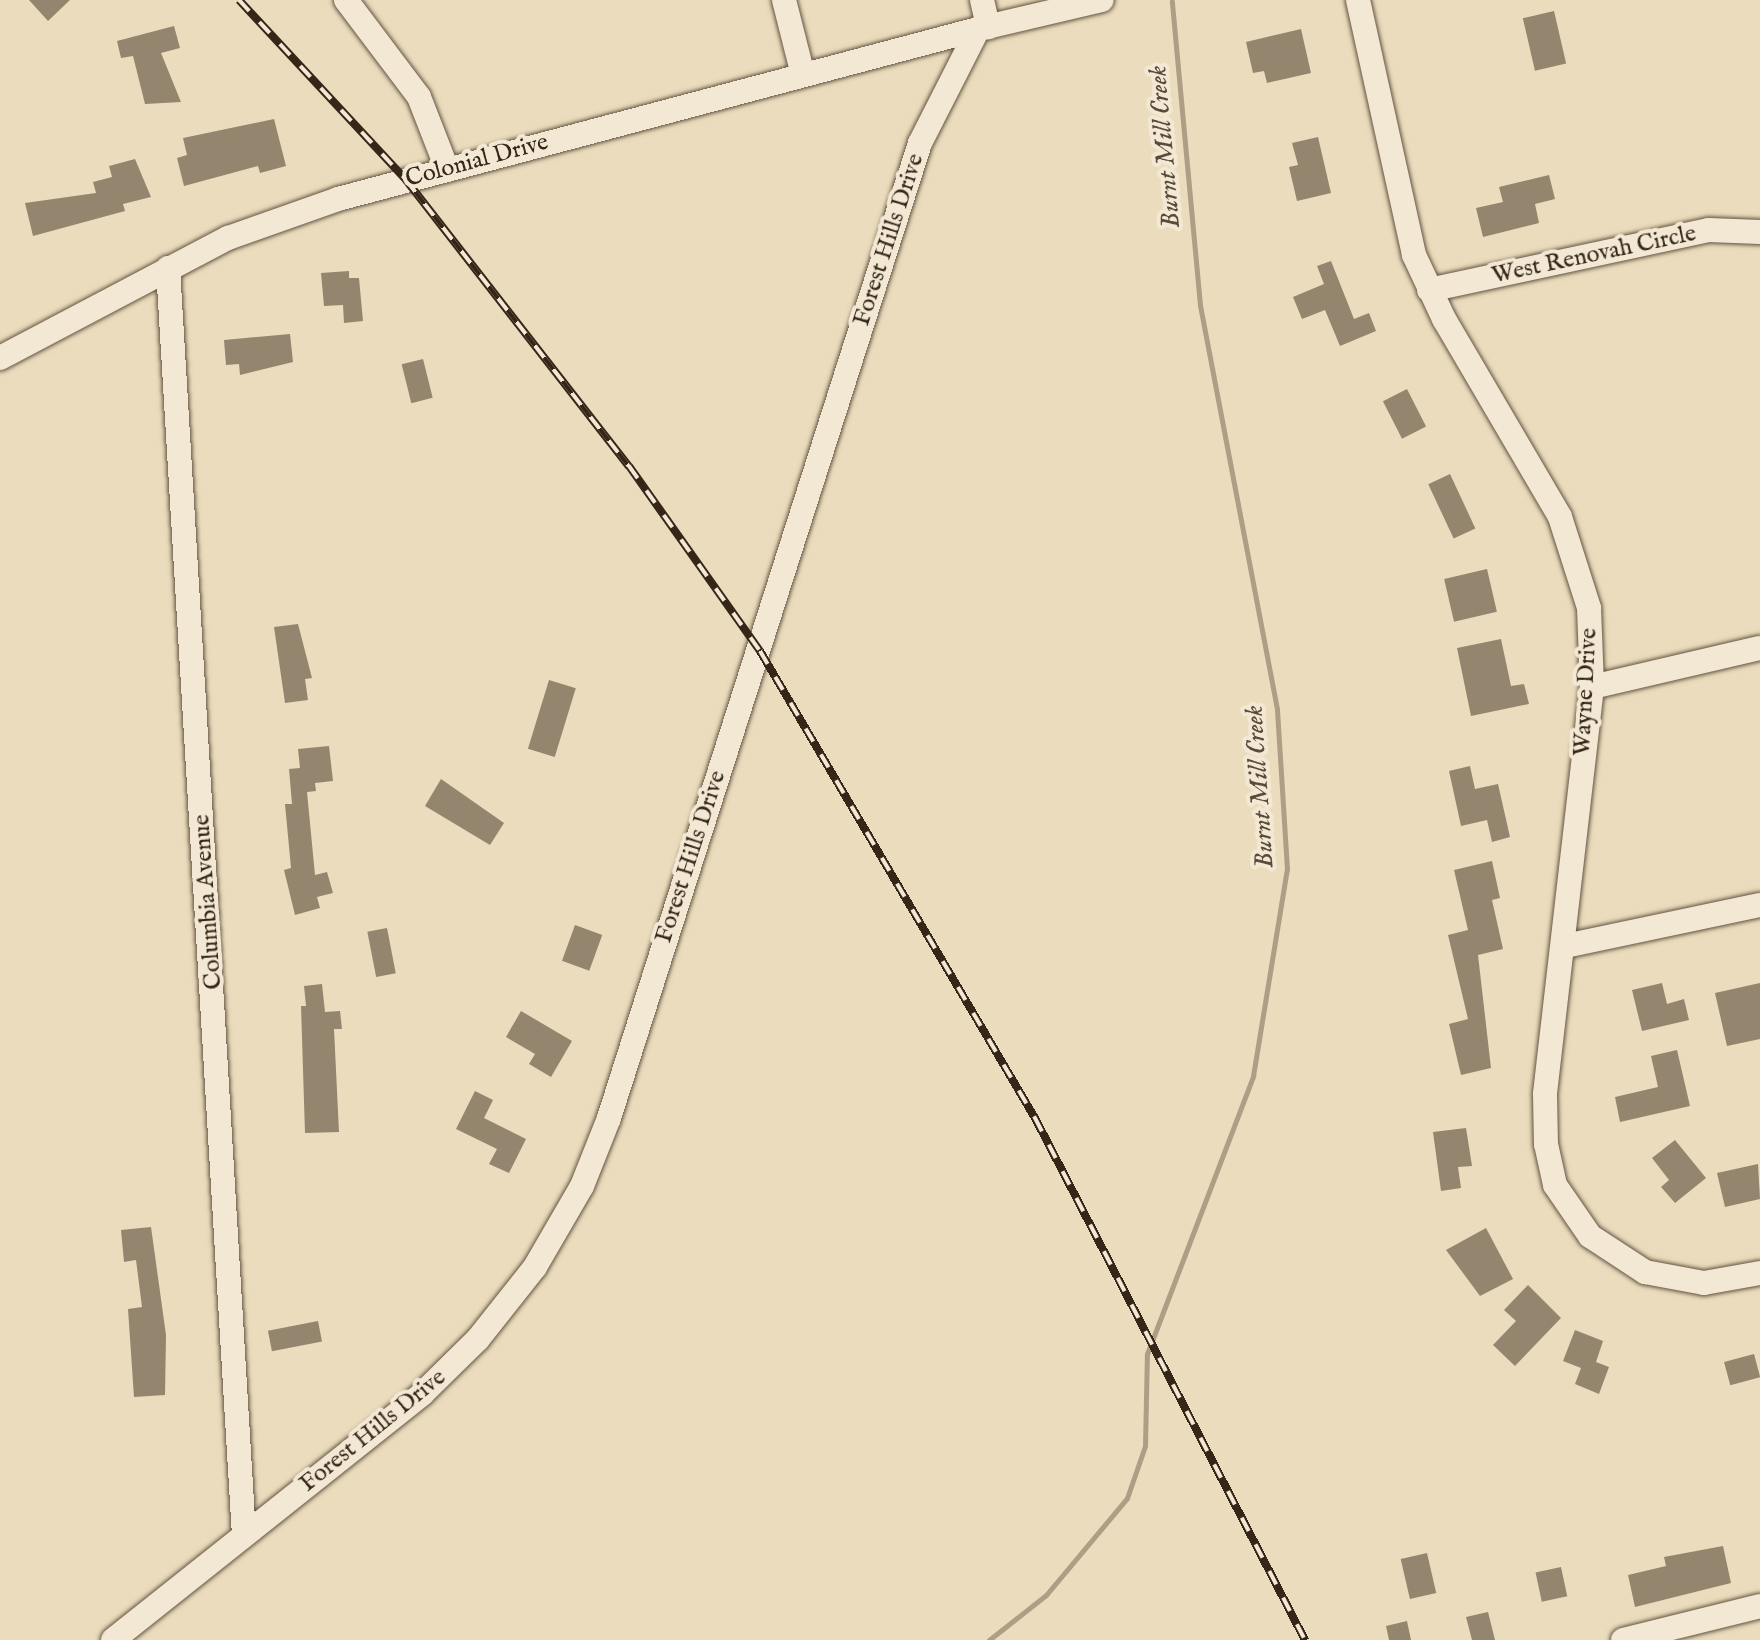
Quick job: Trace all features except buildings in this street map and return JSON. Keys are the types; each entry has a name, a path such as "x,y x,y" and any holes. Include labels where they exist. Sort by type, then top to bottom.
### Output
{"street":[{"path":"346,0 419,97 447,169"},
{"path":"784,0 803,75"},
{"path":"982,0 983,28 1041,7 1102,0"},
{"name":"Wayne Drive","path":"1358,0 1403,216 1429,290 1575,553 1589,608 1592,687 1544,1114 1561,1197 1602,1246 1645,1272 1704,1283 1760,1273"},
{"name":"Colonial Drive","path":"0,358 168,268 279,219 447,169 983,28"},
{"name":"Forest Hills Drive","path":"113,1640 451,1368 535,1267 582,1186 609,1118 905,183 983,28"},
{"name":"West Renovah Circle","path":"1429,290 1693,233 1760,232"},
{"name":"Columbia Avenue","path":"168,268 244,1535"},
{"path":"1592,687 1760,648"},
{"path":"1565,946 1760,905"},
{"path":"1623,1640 1760,1606"}],"waterway":[{"name":"Burnt Mill Creek","path":"989,1640 1046,1595 1127,1498 1145,1446 1147,1354 1253,1076 1287,869 1277,709 1200,305 1172,1"}],"railway":[{"path":"239,0 406,180 629,466 760,651 1035,1118 1305,1640"}]}
